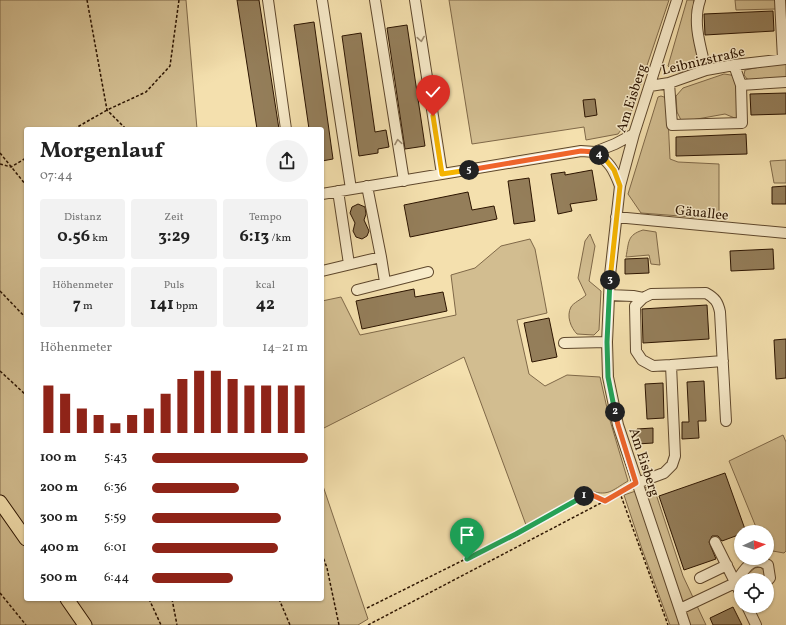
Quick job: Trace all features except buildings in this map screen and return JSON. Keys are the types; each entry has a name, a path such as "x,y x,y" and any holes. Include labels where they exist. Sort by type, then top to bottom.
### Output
{"main road":[{"path":"0,502 24,536"},
{"path":"68,601 85,625"}],"street":[{"path":"268,0 286,127"},
{"path":"322,0 351,189"},
{"path":"375,0 404,181"},
{"path":"415,0 442,174"},
{"name":"Am Eisberg","path":"677,0 634,134 620,186 609,295 607,342 608,377 618,425 636,483 685,625"},
{"path":"700,0 698,5 696,30 706,70"},
{"path":"780,0 785,59"},
{"name":"Leibnizstraße","path":"650,86 669,83 706,70 785,59"},
{"path":"669,83 672,125 742,123 741,85 734,65"},
{"path":"741,85 786,82"},
{"path":"324,194 581,151 595,152 634,134"},
{"path":"595,152 606,160 614,170 620,186"},
{"path":"367,186 385,282"},
{"path":"338,191 350,264"},
{"name":"Gäuallee","path":"616,217 786,233"},
{"path":"324,270 381,257"},
{"path":"357,290 428,272"},
{"path":"723,362 653,366 642,360 636,351 635,306 643,298 651,294 706,293 718,302 720,312 723,362 726,420"},
{"path":"609,295 643,298"},
{"path":"564,343 607,342"},
{"path":"636,483 664,473 672,465 675,456 671,365"},
{"path":"715,542 734,577"},
{"path":"744,573 749,564 756,560 762,561 768,565 769,573"},
{"path":"700,578 727,565"},
{"path":"680,609 734,586"},
{"path":"750,613 756,625"}],"path":[{"path":"87,0 107,110 124,127"},
{"path":"77,127 107,110 146,92 170,66 179,0"},
{"path":"0,153 24,182"},
{"path":"0,164 11,166 24,159"},
{"path":"0,291 24,316"},
{"path":"0,371 24,393"},
{"path":"368,625 605,501 636,483"},
{"path":"620,493 668,625"},
{"path":"367,608 516,534 586,495 590,494 605,501"},
{"path":"324,560 339,625"},
{"path":"0,593 26,625"},
{"path":"150,601 161,625"},
{"path":"172,601 177,625"},
{"path":"280,601 290,625"}],"shaded area":[{"path":"0,0 186,0 197,127 24,127 24,601 324,601 324,489 368,619 358,625 0,625"},
{"path":"449,0 669,0 629,119 618,134 586,140 584,127 472,144"},
{"path":"687,0 694,0 693,12 699,61 696,68 678,72 668,66"},
{"path":"735,0 776,0 776,9 736,10"},
{"path":"786,64 786,78 750,80 744,75 745,70 770,65"},
{"path":"724,74 731,75 736,79 737,119 725,114 686,121 681,120 677,112 676,96 683,88"},
{"path":"661,96 667,98 670,159 678,162 719,164 719,219 641,213 628,194 658,97"},
{"path":"786,160 786,183 774,183 770,161"},
{"path":"643,230 656,232 660,265 651,264 649,255 626,257 628,243 631,237"},
{"path":"590,234 595,246 589,281 601,291 599,330 594,335 577,334 571,325 569,318 572,306 586,295 578,278 585,241"},
{"path":"530,239 535,249 547,313 517,320 529,374 545,386 567,375 600,377 609,417 628,481 605,493 588,490 526,525 464,357 324,428 324,301 341,297 360,335 456,315 451,275 475,268 501,246"},
{"path":"783,435 786,442 786,551 784,553 774,551 774,525 755,525 729,461"},
{"path":"653,485 683,576 706,625 670,625 624,495"},
{"path":"760,567 766,573 749,573 755,568"}],"route":[{"path":"433,116 442,174 581,151 595,152 606,160 614,170 620,186 610,275 607,342 608,377 618,425 636,483 605,501 590,494 586,495 467,559"}]}
